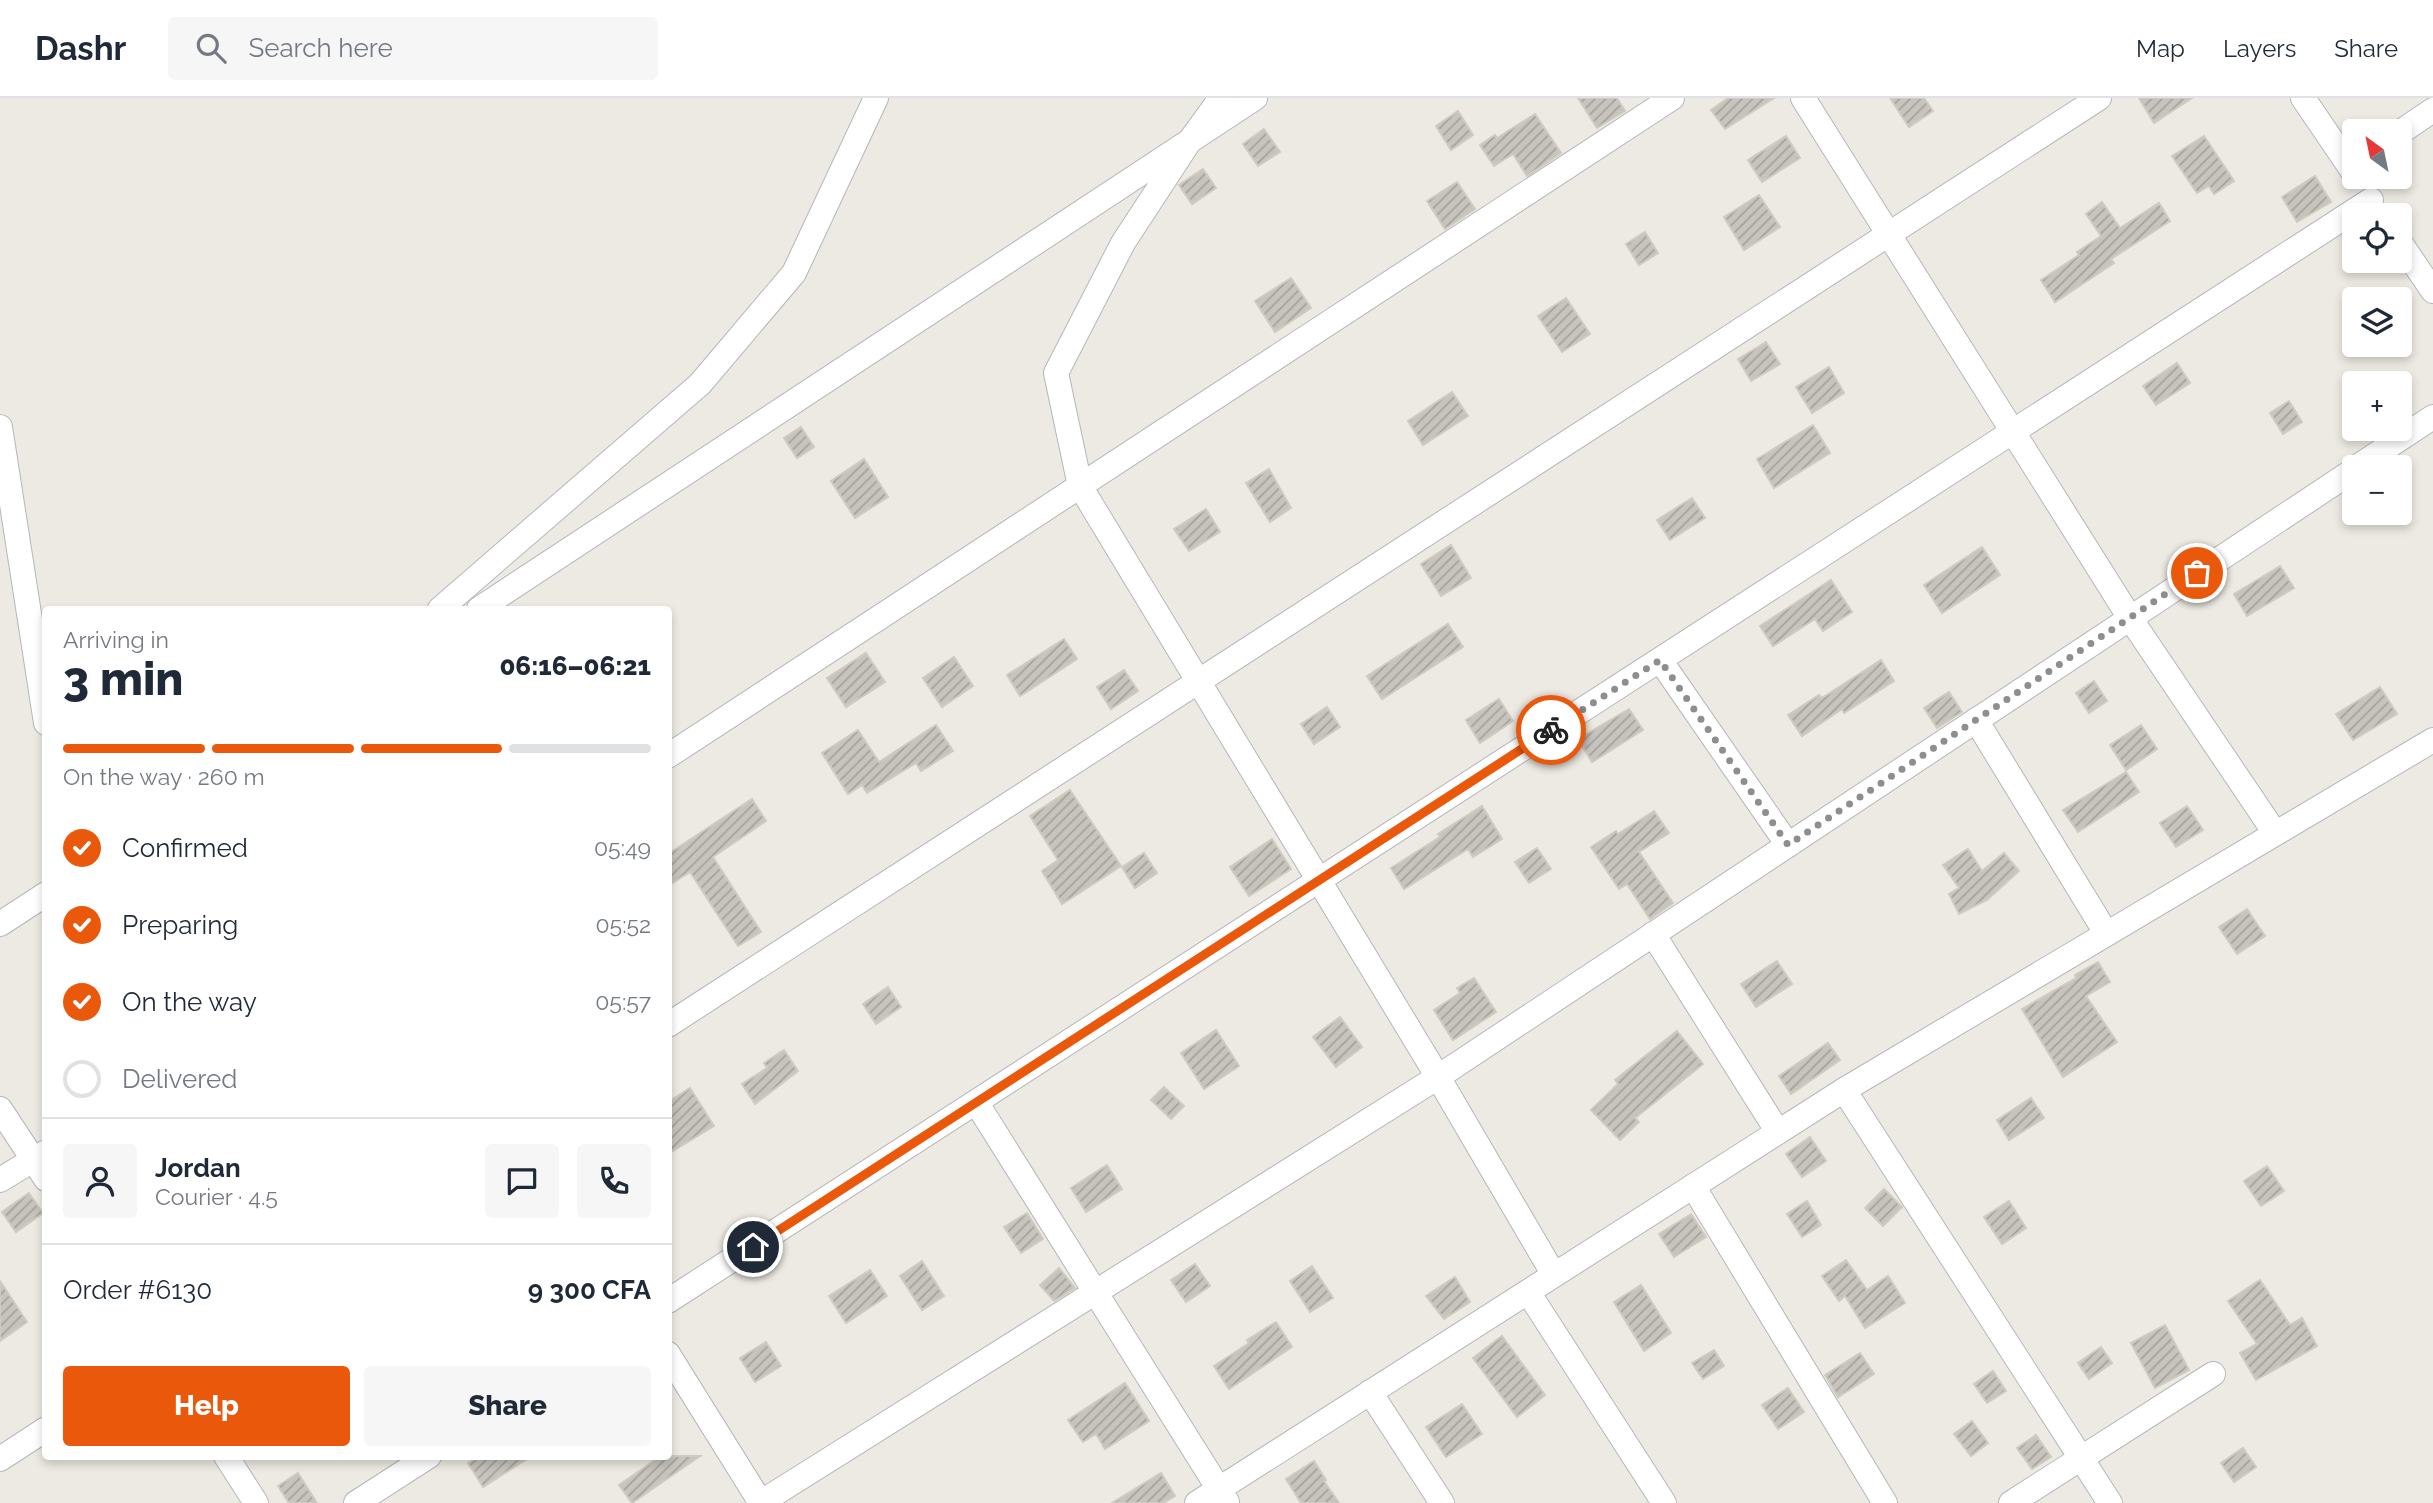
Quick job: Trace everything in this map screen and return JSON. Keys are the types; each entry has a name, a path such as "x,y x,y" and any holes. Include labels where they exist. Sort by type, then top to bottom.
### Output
{"street":[{"path":"443,606 699,384 794,272 876,98"},
{"path":"1221,98 1189,142 1124,243 1056,373 1080,486 1438,1077 1554,1275"},
{"path":"484,606 1255,98"},
{"path":"672,753 1672,98"},
{"path":"1803,98 2130,618 2275,834"},
{"path":"672,1022 2099,98"},
{"path":"2303,98 2342,154"},
{"path":"2412,124 2433,110"},
{"path":"672,1298 2013,431 2342,229"},
{"path":"2412,260 2433,291"},
{"path":"2376,455 2433,417"},
{"path":"0,427 42,697"},
{"path":"672,1360 761,1503 1438,1077 2342,477"},
{"path":"1660,660 1788,845"},
{"path":"1976,720 2106,933"},
{"path":"1197,1503 1223,1496 1370,1392 1844,1090 2433,740"},
{"path":"0,924 42,897"},
{"path":"1653,934 1778,1132"},
{"path":"1844,1090 2110,1503"},
{"path":"976,1102 1223,1496"},
{"path":"0,1109 41,1164 0,1181"},
{"path":"1693,1186 1885,1503"},
{"path":"1528,1292 1664,1503"},
{"path":"2011,1503 2213,1374"},
{"path":"1370,1392 1442,1503"},
{"path":"0,1459 42,1432"},
{"path":"229,1460 256,1503"},
{"path":"356,1503 423,1460"}],"building":[{"path":"1578,98 1617,98 1625,111 1597,128"},
{"path":"1728,98 1774,98 1725,129 1711,110"},
{"path":"1890,98 1924,98 1933,111 1909,127"},
{"path":"2139,98 2192,98 2154,123"},
{"path":"1458,111 1473,135 1451,150 1436,126"},
{"path":"1535,114 1561,153 1527,176 1513,154 1494,166 1480,145 1495,135 1497,138"},
{"path":"1264,129 1280,152 1258,166 1243,144"},
{"path":"1786,136 1800,158 1762,182 1748,160"},
{"path":"2204,136 2234,181 2214,194 2209,186 2197,193 2172,156"},
{"path":"1203,169 1216,188 1192,204 1179,185"},
{"path":"2315,176 2331,202 2297,222 2282,197"},
{"path":"1457,182 1475,209 1445,229 1427,201"},
{"path":"1759,195 1780,227 1744,250 1724,217"},
{"path":"2102,202 2120,228 2159,203 2170,221 2111,259 2114,263 2055,302 2041,280 2079,255 2077,252 2101,236 2086,214"},
{"path":"1645,232 1658,253 1639,265 1626,244"},
{"path":"1291,278 1311,308 1275,332 1255,301"},
{"path":"1566,298 1590,334 1562,352 1538,316"},
{"path":"1766,342 1780,364 1751,381 1738,359"},
{"path":"2177,363 2190,383 2156,405 2143,386"},
{"path":"1829,367 1844,393 1812,413 1796,387"},
{"path":"1452,392 1468,416 1423,445 1408,421"},
{"path":"2289,401 2302,422 2283,434 2270,413"},
{"path":"1813,425 1830,453 1774,488 1757,459"},
{"path":"801,427 814,447 797,458 784,438"},
{"path":"864,459 888,497 855,518 831,481"},
{"path":"1269,469 1291,508 1270,522 1246,483"},
{"path":"1692,498 1705,518 1670,540 1657,520"},
{"path":"1206,509 1220,532 1189,551 1174,529"},
{"path":"1451,545 1471,578 1441,596 1421,564"},
{"path":"1982,547 2000,575 1942,613 1924,585"},
{"path":"2280,566 2294,588 2247,616 2234,594"},
{"path":"1831,580 1852,612 1823,631 1815,619 1773,646 1760,626"},
{"path":"1448,624 1463,647 1382,699 1367,676"},
{"path":"1064,639 1077,659 1020,696 1007,675"},
{"path":"866,653 885,682 846,707 827,678"},
{"path":"954,657 973,686 942,707 923,678"},
{"path":"1881,660 1894,681 1844,713 1842,709 1802,736 1788,715 1819,695 1822,698"},
{"path":"1124,670 1138,691 1111,709 1097,687"},
{"path":"2094,681 2107,701 2089,713 2076,693"},
{"path":"2380,687 2397,714 2353,740 2336,714"},
{"path":"1949,692 1962,712 1937,728 1924,708"},
{"path":"1499,699 1513,721 1480,743 1466,720"},
{"path":"1327,707 1340,727 1314,744 1301,724"},
{"path":"1629,709 1643,730 1592,762 1578,739"},
{"path":"936,725 953,751 921,771 916,763 867,793 862,785 848,794 822,753 858,730 879,762"},
{"path":"2141,725 2157,749 2126,770 2110,745"},
{"path":"2126,772 2139,792 2078,832 2063,810"},
{"path":"1070,790 1121,866 1062,904 1042,871 1058,860 1030,816"},
{"path":"752,799 766,821 713,857 761,932 738,946 690,872 672,883 672,851"},
{"path":"1482,806 1502,839 1473,857 1468,849 1404,889 1391,868"},
{"path":"2187,806 2203,830 2176,847 2160,823"},
{"path":"1654,811 1669,833 1639,852 1673,903 1650,919 1627,884 1619,889 1591,847 1616,831 1618,834"},
{"path":"1272,839 1291,869 1249,896 1230,867"},
{"path":"1537,848 1551,869 1529,883 1515,862"},
{"path":"1968,849 1982,871 2004,853 2019,871 1987,900 1959,914 1949,894 1959,888 1943,865"},
{"path":"1144,853 1157,873 1135,888 1122,867"},
{"path":"2247,909 2265,936 2237,954 2219,927"},
{"path":"1777,961 1792,984 1756,1007 1741,984"},
{"path":"2098,962 2110,982 2086,996 2117,1042 2063,1077 2022,1009"},
{"path":"1474,978 1496,1012 1453,1040 1434,1010 1460,993 1457,988"},
{"path":"888,987 901,1007 876,1024 863,1004"},
{"path":"1340,1017 1362,1047 1336,1067 1313,1037"},
{"path":"1216,1030 1239,1066 1204,1089 1181,1053"},
{"path":"1677,1031 1703,1064 1635,1118 1639,1122 1620,1140 1591,1110 1618,1084 1615,1080"},
{"path":"1828,1043 1840,1060 1791,1094 1779,1076"},
{"path":"784,1050 798,1071 755,1104 742,1084 767,1068 764,1063"},
{"path":"1164,1087 1184,1106 1171,1119 1151,1100"},
{"path":"690,1088 714,1126 672,1152 672,1099"},
{"path":"2031,1098 2044,1118 2009,1140 1997,1120"},
{"path":"1810,1137 1826,1161 1802,1177 1786,1154"},
{"path":"1107,1165 1122,1189 1086,1212 1071,1188"},
{"path":"2267,1166 2284,1191 2261,1206 2244,1181"},
{"path":"1884,1189 1902,1207 1883,1226 1865,1208"},
{"path":"29,1193 42,1214 16,1232 2,1212"},
{"path":"1807,1201 1821,1225 1802,1237 1787,1214"},
{"path":"2009,1201 2026,1228 2002,1244 1984,1217"},
{"path":"1027,1213 1043,1239 1021,1253 1004,1227"},
{"path":"1691,1214 1706,1237 1674,1257 1659,1234"},
{"path":"1846,1260 1867,1290 1888,1276 1905,1303 1865,1328 1845,1296 1839,1301 1822,1276"},
{"path":"922,1261 944,1296 922,1310 900,1276"},
{"path":"1195,1264 1210,1286 1186,1302 1171,1280"},
{"path":"1312,1266 1333,1298 1310,1312 1290,1281"},
{"path":"1059,1268 1075,1288 1054,1301 1040,1285"},
{"path":"870,1270 887,1296 846,1323 829,1296"},
{"path":"1455,1277 1470,1302 1444,1319 1426,1296"},
{"path":"2260,1280 2290,1325 2302,1318 2317,1346 2256,1380 2240,1353 2257,1344 2228,1301"},
{"path":"0,1281 27,1322 0,1341"},
{"path":"1641,1285 1671,1333 1644,1351 1614,1302"},
{"path":"1276,1322 1292,1347 1229,1389 1214,1366 1249,1343 1247,1340"},
{"path":"2165,1325 2189,1370 2155,1388 2131,1343"},
{"path":"1502,1336 1545,1395 1517,1417 1473,1358"},
{"path":"766,1342 781,1366 755,1382 740,1358"},
{"path":"2101,1347 2112,1363 2089,1379 2078,1363"},
{"path":"1714,1350 1724,1366 1703,1379 1692,1363"},
{"path":"1860,1353 1874,1374 1838,1397 1825,1375"},
{"path":"1993,1371 2006,1391 1987,1403 1974,1384"},
{"path":"1125,1383 1149,1421 1105,1449 1096,1434 1083,1442 1068,1420"},
{"path":"1788,1388 1804,1412 1778,1429 1762,1405"},
{"path":"1462,1404 1482,1434 1446,1457 1426,1427"},
{"path":"1972,1421 1988,1443 1971,1456 1954,1434"},
{"path":"2036,1435 2051,1457 2032,1469 2017,1448"},
{"path":"2243,1448 2256,1467 2234,1482 2221,1463"},
{"path":"672,1456 700,1456 632,1503 619,1485 655,1460 672,1460"},
{"path":"473,1460 526,1460 483,1487 468,1463"},
{"path":"1314,1461 1339,1503 1301,1503 1286,1479"},
{"path":"298,1473 317,1503 289,1503 278,1486"},
{"path":"1161,1473 1175,1496 1163,1503 1112,1503"}],"way so far":[{"path":"1551,730 1660,660 1788,845 2197,573"}],"route":[{"path":"753,1247 1551,730"}]}
